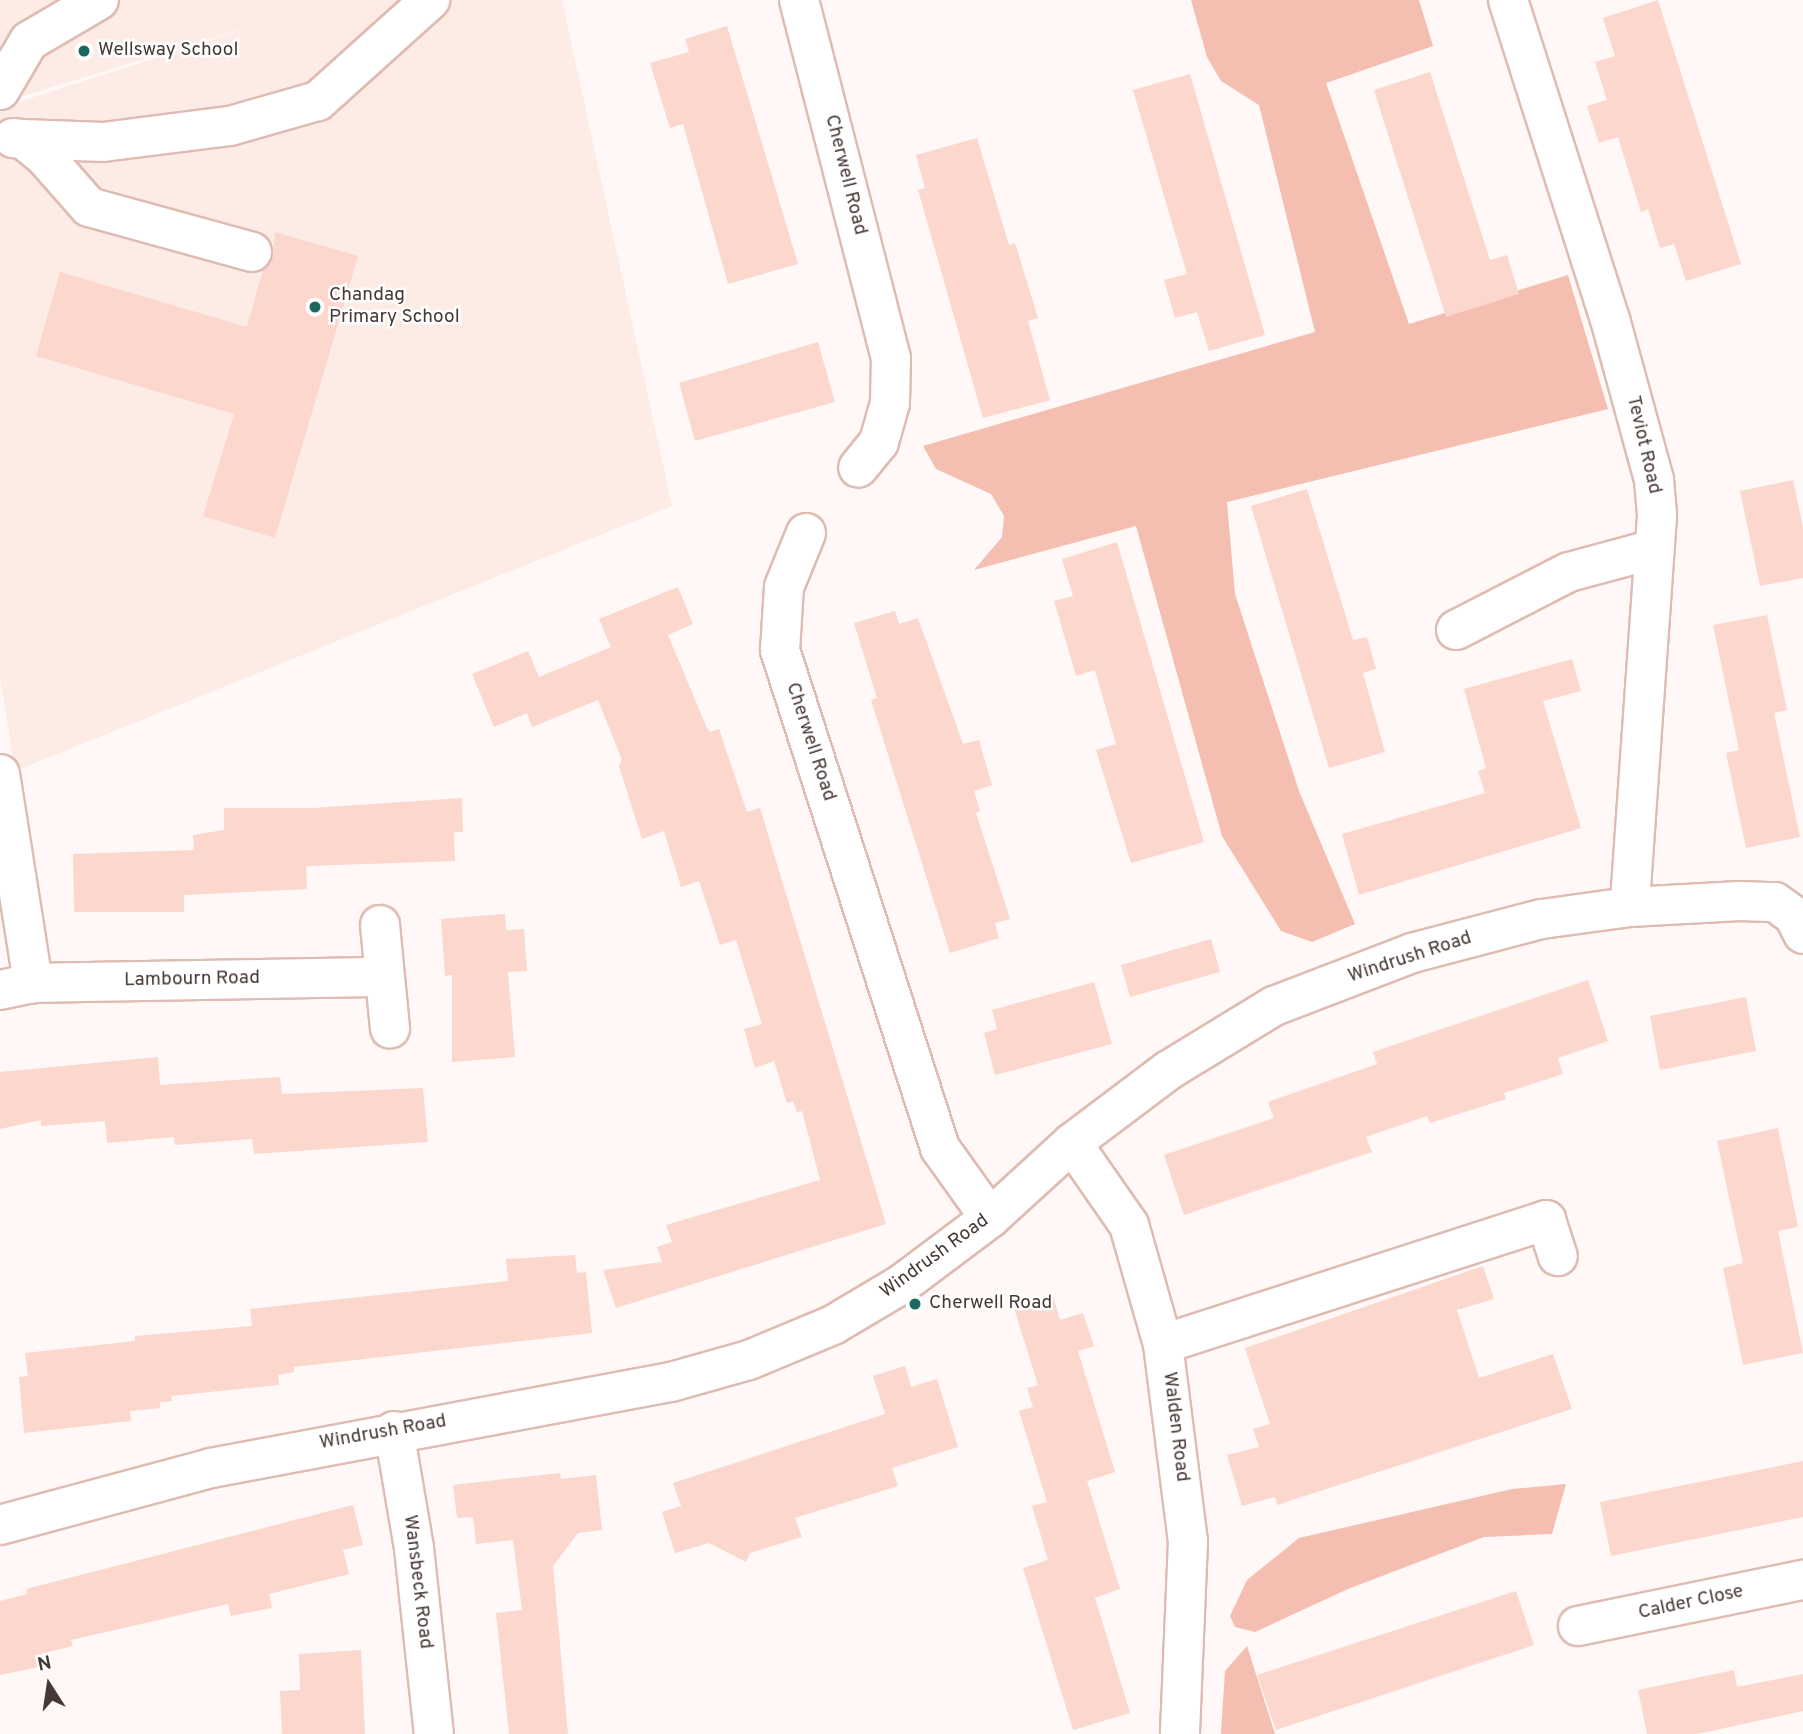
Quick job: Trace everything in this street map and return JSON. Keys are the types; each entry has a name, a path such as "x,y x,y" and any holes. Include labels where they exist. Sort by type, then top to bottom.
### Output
{"street":[{"path":"0,90 29,41 99,0"},
{"path":"12,138 103,142 230,126 318,101 430,0"},
{"name":"Cherwell Road","path":"799,0 891,358 890,403 883,429 878,442 858,468"},
{"name":"Teviot Road","path":"1508,0 1610,319 1646,449 1657,516 1630,907"},
{"path":"12,138 89,208 252,251"},
{"name":"Cherwell Road","path":"806,533 784,587 780,650 940,1148 990,1218"},
{"path":"1456,630 1569,572 1654,549"},
{"path":"0,774 17,986"},
{"name":"Windrush Road","path":"0,1525 211,1468 394,1431 671,1382 749,1360 833,1325 868,1305 990,1218 1072,1143 1169,1070 1274,1006 1412,953 1542,919 1630,907 1775,902 1794,916 1803,934"},
{"path":"380,925 390,1029"},
{"name":"Lambourn Road","path":"17,986 384,977"},
{"name":"Walden Road","path":"1072,1143 1129,1225 1163,1344 1188,1541 1180,1734"},
{"path":"1163,1344 1546,1220 1558,1256"},
{"name":"Wansbeck Road","path":"394,1431 414,1548 434,1734"},
{"name":"Calder Close","path":"1578,1626 1803,1580"}],"shaded area":[{"name":"Chandag Primary School","path":"0,0 562,0 672,506 15,771 0,677 0,108 279,18 0,103"},
{"path":"1191,0 1419,0 1433,46 1326,83 1409,324 1568,275 1608,409 1227,502 1235,594 1299,791 1355,924 1312,942 1281,931 1222,836 1136,526 974,570 1002,537 1004,516 991,494 936,469 923,446 1315,332 1259,105 1221,81 1207,57"},
{"path":"1566,1484 1552,1534 1484,1537 1348,1589 1255,1632 1235,1627 1230,1616 1247,1580 1299,1538 1512,1489"},
{"path":"1247,1646 1275,1734 1221,1734 1225,1671"}],"building":[{"path":"1658,0 1741,264 1686,281 1674,244 1660,248 1648,209 1641,212 1618,137 1599,143 1587,106 1607,100 1595,62 1615,56 1603,18"},
{"path":"727,26 798,264 728,284 683,124 670,128 650,63 689,52 685,39"},
{"path":"1430,72 1490,260 1507,255 1519,294 1446,317 1374,90"},
{"path":"1190,74 1265,335 1209,351 1197,312 1175,318 1164,280 1187,274 1133,90"},
{"path":"977,138 1009,245 1015,243 1038,318 1028,321 1050,400 983,418 918,190 925,188 916,155"},
{"path":"275,232 358,256 275,538 203,516 234,414 36,356 60,272 247,327 263,270 273,258"},
{"path":"818,342 835,402 695,441 679,383"},
{"path":"1793,480 1803,527 1803,578 1760,586 1740,491"},
{"path":"1307,489 1353,640 1367,637 1376,669 1363,673 1385,752 1329,768 1251,506"},
{"path":"1117,542 1204,842 1131,863 1096,750 1116,744 1095,670 1076,676 1054,601 1073,596 1062,559"},
{"path":"678,587 693,624 668,635 706,726 710,732 719,729 747,812 760,808 886,1224 616,1308 603,1270 662,1262 657,1247 672,1242 666,1225 820,1180 802,1111 797,1112 793,1101 787,1103 774,1061 755,1068 744,1029 762,1024 736,940 720,945 699,881 681,887 664,831 642,839 619,766 622,760 598,700 532,727 527,713 494,727 472,674 528,651 539,677 611,647 599,619"},
{"path":"895,611 899,624 918,618 963,744 979,740 992,785 974,791 980,811 976,813 1010,919 995,923 999,938 950,953 871,700 877,698 854,623"},
{"path":"1767,615 1787,710 1774,713 1800,837 1746,848 1726,753 1739,750 1713,625"},
{"path":"1572,659 1581,691 1543,701 1581,828 1359,895 1342,834 1485,793 1478,771 1486,768 1464,689"},
{"path":"462,798 463,832 454,832 455,861 306,866 307,889 184,895 184,912 74,912 73,854 194,850 193,835 224,830 224,808 313,808"},
{"path":"505,914 506,930 524,929 527,971 508,972 515,1057 452,1062 452,975 445,976 441,919"},
{"path":"1211,939 1220,972 1130,997 1121,965"},
{"path":"1588,980 1608,1041 1558,1058 1563,1074 1504,1093 1506,1099 1430,1123 1427,1116 1366,1137 1372,1152 1184,1215 1164,1155 1274,1118 1268,1102 1377,1064 1373,1052"},
{"path":"1094,982 1112,1044 995,1075 984,1033 997,1029 992,1010"},
{"path":"1746,997 1756,1051 1660,1070 1650,1016"},
{"path":"158,1057 160,1085 280,1077 282,1094 423,1088 428,1142 254,1154 252,1139 175,1145 174,1137 107,1143 105,1121 41,1126 41,1120 0,1129 0,1072"},
{"path":"1778,1128 1798,1227 1778,1231 1803,1353 1743,1365 1723,1268 1743,1263 1717,1141"},
{"path":"575,1255 577,1273 586,1272 592,1333 294,1367 294,1372 278,1375 279,1385 171,1396 172,1401 160,1402 160,1408 130,1411 131,1421 24,1433 19,1377 28,1376 25,1353 135,1341 135,1336 252,1326 250,1309 508,1281 506,1259"},
{"path":"1483,1266 1494,1299 1457,1310 1479,1378 1553,1354 1572,1409 1277,1505 1275,1497 1242,1506 1227,1455 1259,1447 1253,1429 1270,1424 1245,1348"},
{"path":"1053,1296 1060,1320 1083,1313 1094,1346 1078,1351 1115,1472 1087,1481 1120,1589 1095,1598 1130,1713 1073,1730 1023,1568 1048,1560 1032,1506 1047,1502 1019,1411 1033,1407 1027,1388 1038,1385 1014,1308"},
{"path":"905,1366 911,1387 937,1379 958,1447 892,1468 898,1486 795,1518 802,1537 750,1553 746,1562 709,1543 675,1553 662,1512 681,1506 673,1483 885,1414 873,1376"},
{"path":"1803,1461 1803,1517 1611,1556 1600,1502"},
{"path":"560,1473 561,1479 596,1475 602,1530 578,1533 553,1566 568,1734 509,1734 496,1613 522,1610 513,1540 476,1544 473,1517 457,1518 453,1485"},
{"path":"353,1505 363,1545 343,1550 349,1574 269,1594 272,1608 231,1616 228,1604 71,1640 73,1646 41,1654 44,1666 0,1675 0,1601 27,1594 26,1589"},
{"path":"1516,1591 1534,1645 1276,1730 1257,1675"},
{"path":"361,1650 365,1734 282,1734 280,1691 300,1690 299,1654"},
{"path":"1734,1670 1737,1687 1803,1674 1803,1711 1697,1734 1647,1734 1638,1690"}],"place":[{"name":"Wellsway School","path":"84,51"},
{"name":"Chandag Primary School","path":"315,307"},
{"name":"Cherwell Road","path":"915,1304"}]}
